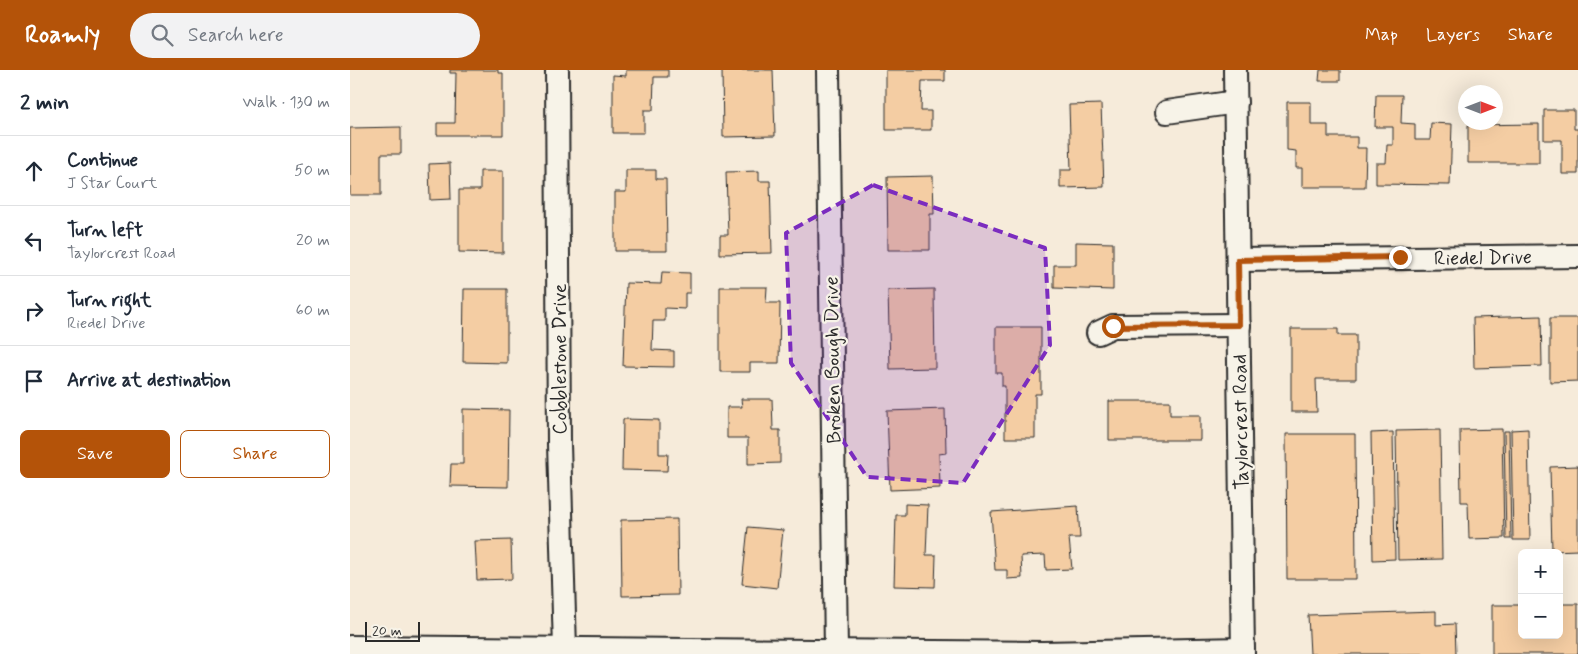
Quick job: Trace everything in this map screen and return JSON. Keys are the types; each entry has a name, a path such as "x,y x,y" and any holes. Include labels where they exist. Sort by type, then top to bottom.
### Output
{"street":[{"name":"Cobblestone Drive","path":"557,70 560,444 565,648"},
{"name":"Broken Bough Drive","path":"828,70 836,651"},
{"name":"Taylorcrest Road","path":"1235,70 1243,651"},
{"path":"1167,112 1236,102"},
{"name":"Riedel Drive","path":"1238,260 1578,256"},
{"path":"1098,334 1113,326 1239,325"},
{"path":"350,647 565,648 709,652 1043,653 1243,651"}],"highlighted area":[{"path":"873,185 1045,248 1050,345 963,483 867,477 791,363 786,233"}],"building":[{"path":"450,70 498,70 498,73 503,73 503,135 437,135 437,123 455,123 456,73 450,73"},
{"path":"626,70 668,70 668,77 654,77 653,110 644,110 644,133 613,133 613,75 626,76"},
{"path":"722,70 773,70 775,136 723,137"},
{"path":"886,70 945,70 945,81 922,81 921,111 931,111 931,130 886,130"},
{"path":"1320,70 1340,70 1340,81 1319,81"},
{"path":"1376,95 1402,95 1401,123 1415,124 1415,140 1430,140 1431,123 1452,124 1450,185 1376,184 1376,163 1386,163 1387,145 1393,145 1393,127 1375,127"},
{"path":"1287,102 1311,102 1311,125 1328,125 1328,137 1357,137 1357,148 1366,148 1365,187 1302,187 1302,168 1296,168 1296,151 1287,150"},
{"path":"1101,104 1104,187 1060,188 1060,170 1071,170 1069,105"},
{"path":"1544,110 1574,110 1574,129 1578,129 1578,174 1562,174 1562,140 1544,140"},
{"path":"1539,124 1539,163 1468,163 1468,130 1503,130 1503,125"},
{"path":"401,127 401,154 381,154 381,195 350,195 350,128"},
{"path":"450,163 451,199 430,200 429,164"},
{"path":"626,170 656,170 656,179 666,179 667,251 615,251 615,192 626,192"},
{"path":"480,171 503,171 503,253 459,252 459,190 480,190"},
{"path":"759,171 759,181 770,181 772,253 720,254 720,235 728,235 726,172"},
{"path":"933,176 934,214 930,214 930,250 888,250 887,177"},
{"path":"1076,242 1113,243 1113,290 1054,288 1054,265 1076,265"},
{"path":"662,272 690,273 690,293 685,293 685,309 665,308 665,321 653,321 652,350 674,351 674,367 623,366 626,283 661,284"},
{"path":"720,287 767,287 766,303 780,303 779,363 750,363 750,372 720,372"},
{"path":"464,289 507,289 507,363 463,362"},
{"path":"934,289 935,368 890,369 888,290"},
{"path":"1541,316 1542,366 1474,368 1473,318"},
{"path":"1550,318 1578,318 1578,381 1550,382"},
{"path":"996,327 1041,327 1041,394 1035,394 1035,438 1005,438 1005,386 1002,386 1002,373 996,373"},
{"path":"1291,329 1338,329 1338,335 1356,335 1356,379 1316,379 1317,412 1291,412"},
{"path":"741,399 772,399 773,430 780,430 780,463 748,464 748,438 727,438 727,407 742,407"},
{"path":"1109,401 1170,401 1170,415 1200,415 1200,440 1109,440"},
{"path":"463,409 509,410 508,487 450,486 451,464 463,464"},
{"path":"945,409 946,453 939,454 940,488 890,490 887,411"},
{"path":"623,419 659,420 659,454 668,454 667,471 622,470"},
{"path":"1502,429 1504,538 1469,539 1468,502 1461,502 1460,430"},
{"path":"1528,429 1530,540 1513,540 1511,430"},
{"path":"1440,430 1442,559 1398,560 1396,431"},
{"path":"1504,431 1509,431 1511,539 1506,539"},
{"path":"1393,432 1395,559 1373,560 1371,433"},
{"path":"1286,434 1355,434 1356,579 1287,579"},
{"path":"1578,466 1578,550 1552,549 1550,467"},
{"path":"905,504 928,505 926,555 936,555 935,587 894,586 896,515 905,515"},
{"path":"1078,506 1080,538 1069,538 1072,569 1046,570 1045,555 1021,556 1022,578 1007,579 1007,570 995,570 991,512"},
{"path":"677,519 678,595 622,596 621,520"},
{"path":"748,527 783,530 777,588 742,584"},
{"path":"511,540 512,579 477,580 475,541"},
{"path":"1563,604 1578,604 1578,654 1492,654 1492,605 1518,605 1518,639 1563,639"},
{"path":"1436,611 1436,625 1455,624 1456,654 1310,654 1308,615"}],"route":[{"path":"1113,326 1239,325 1238,260 1400,257"}]}
